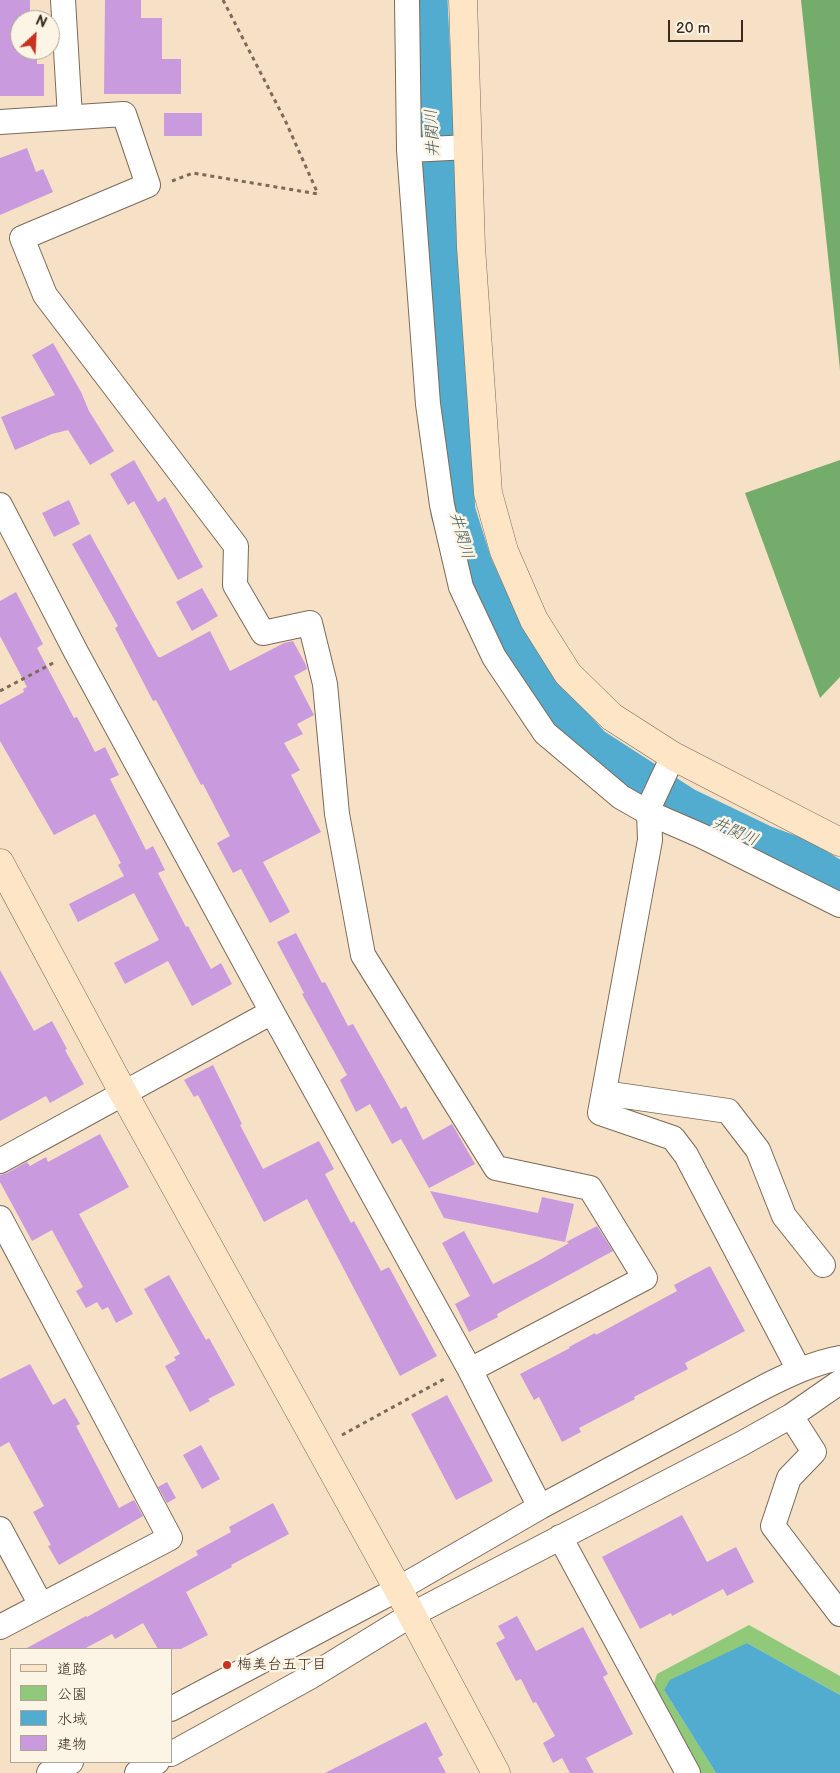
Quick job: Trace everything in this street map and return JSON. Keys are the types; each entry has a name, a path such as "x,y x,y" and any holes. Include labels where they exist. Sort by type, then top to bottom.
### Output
{"street":[{"path":"63,0 70,117"},
{"path":"407,0 428,404 442,505 461,587 494,657 545,733 621,797 650,808 840,905"},
{"path":"463,0 471,246 488,493 504,551 534,620 568,674 668,767 840,842"},
{"path":"0,122 124,114 148,185 22,238 45,295 236,546 234,585 263,633 310,623 325,684 337,814 363,956 496,1168 590,1188 645,1278 470,1370"},
{"path":"414,149 469,147"},
{"path":"0,505 76,652 470,1370 540,1507"},
{"path":"668,767 650,808 650,840 600,1113 673,1138 686,1155 799,1370"},
{"path":"0,863 124,1094 398,1589 496,1773"},
{"path":"0,1161 272,1012"},
{"path":"604,1093 728,1111 758,1150 784,1216 823,1264"},
{"path":"0,1218 170,1538 0,1627"},
{"path":"172,1707 398,1589 540,1507 799,1370 824,1361 840,1358"},
{"path":"172,1753 310,1677 411,1615 652,1491 791,1416 840,1382"},
{"path":"791,1416 814,1452 789,1478 773,1526 840,1614"},
{"path":"0,1529 41,1605"},
{"path":"560,1537 688,1773"},
{"path":"49,1773 68,1763"},
{"path":"137,1773 155,1763"}],"path":[{"path":"148,185 166,184 193,173 318,194 285,120 224,0"},
{"path":"0,691 76,652"},
{"path":"339,1437 455,1373 470,1370"}],"green space":[{"path":"801,0 840,0 840,370"},
{"path":"840,460 840,677 820,698 745,493"},
{"path":"749,1625 840,1676 840,1695 747,1643 664,1690 716,1773 699,1773 653,1687 657,1674"}],"water":[{"path":"747,1643 840,1695 840,1773 716,1773 664,1690 670,1680"}],"building":[{"path":"0,0 30,0 30,10 10,10 10,60 37,60 37,64 44,64 44,96 0,96"},
{"path":"105,0 141,0 141,18 162,18 162,59 181,59 181,94 104,94"},
{"path":"164,113 202,113 202,136 164,136"},
{"path":"27,148 36,172 43,169 53,192 0,215 0,158"},
{"path":"53,343 81,392 89,411 114,451 90,465 68,430 52,434 15,450 1,417 55,395 32,355"},
{"path":"134,460 158,502 165,497 203,567 178,580 134,501 128,505 110,474"},
{"path":"69,500 80,524 54,537 42,513"},
{"path":"90,534 158,657 210,631 230,671 284,643 293,641 306,665 307,669 294,676 314,715 297,724 303,734 284,743 300,770 291,775 321,832 263,862 290,912 270,923 241,869 233,873 217,843 230,836 156,700 153,701 115,628 118,626 72,544"},
{"path":"202,588 218,616 192,631 176,602"},
{"path":"16,592 43,644 37,648 74,718 77,717 95,752 105,747 119,775 110,779 146,850 153,846 165,870 158,873 186,927 188,926 211,969 221,963 232,984 192,1006 168,961 125,984 114,963 159,940 134,893 78,922 69,904 124,876 118,865 121,863 95,814 54,835 0,741 0,705 24,692 23,689 27,687 0,636 0,601"},
{"path":"296,933 322,983 325,982 348,1026 353,1024 401,1109 406,1106 423,1140 452,1124 475,1164 429,1188 401,1139 392,1144 370,1104 356,1112 340,1080 347,1075 302,994 304,993 277,942"},
{"path":"0,970 34,1031 52,1021 67,1049 65,1050 84,1084 50,1103 46,1096 0,1121"},
{"path":"213,1065 242,1124 240,1125 263,1169 319,1141 334,1169 325,1174 351,1223 354,1221 381,1271 389,1267 437,1356 400,1376 307,1199 264,1222 198,1095 194,1097 184,1080"},
{"path":"100,1134 129,1187 79,1214 133,1314 116,1323 108,1307 102,1310 97,1302 86,1308 76,1291 83,1287 52,1230 32,1241 0,1182 0,1175 27,1162 30,1166 46,1157 48,1162"},
{"path":"430,1191 538,1213 542,1197 574,1204 565,1242 444,1218"},
{"path":"597,1226 613,1251 497,1314 498,1317 469,1332 455,1304 470,1296 442,1243 464,1231 493,1284 538,1261 569,1243 566,1242"},
{"path":"710,1266 745,1331 685,1363 688,1369 579,1428 581,1432 562,1442 539,1397 534,1400 520,1374 677,1291 674,1285"},
{"path":"169,1275 206,1340 209,1338 235,1385 208,1399 210,1401 190,1412 165,1366 176,1360 174,1357 180,1354 144,1289"},
{"path":"30,1364 53,1405 65,1398 80,1424 76,1426 119,1508 134,1500 143,1516 59,1565 48,1546 51,1545 33,1512 44,1506 9,1442 0,1447 0,1379"},
{"path":"447,1395 493,1481 456,1500 411,1414"},
{"path":"201,1445 220,1479 202,1489 183,1455"},
{"path":"167,1482 176,1498 167,1503 158,1487"},
{"path":"273,1503 289,1534 186,1592 208,1635 181,1649 157,1648 143,1623 115,1639 112,1634 86,1648 27,1648 198,1555 196,1551 231,1532 229,1527"},
{"path":"682,1515 707,1562 736,1547 754,1582 727,1596 723,1589 672,1616 671,1613 640,1629 602,1557"},
{"path":"517,1616 536,1651 583,1627 608,1674 603,1677 633,1734 586,1758 594,1773 570,1773 562,1758 553,1763 543,1743 555,1736 536,1702 533,1703 521,1679 516,1681 496,1643 505,1638 498,1626"},
{"path":"426,1722 443,1755 438,1758 446,1773 325,1773"}],"waterway":[{"name":"井関川","path":"425,0 444,380 453,512 470,566 502,636 532,684 590,749 683,809 762,847 800,861 840,886"}],"place":[{"name":"梅美台五丁目","path":"227,1665"}]}
